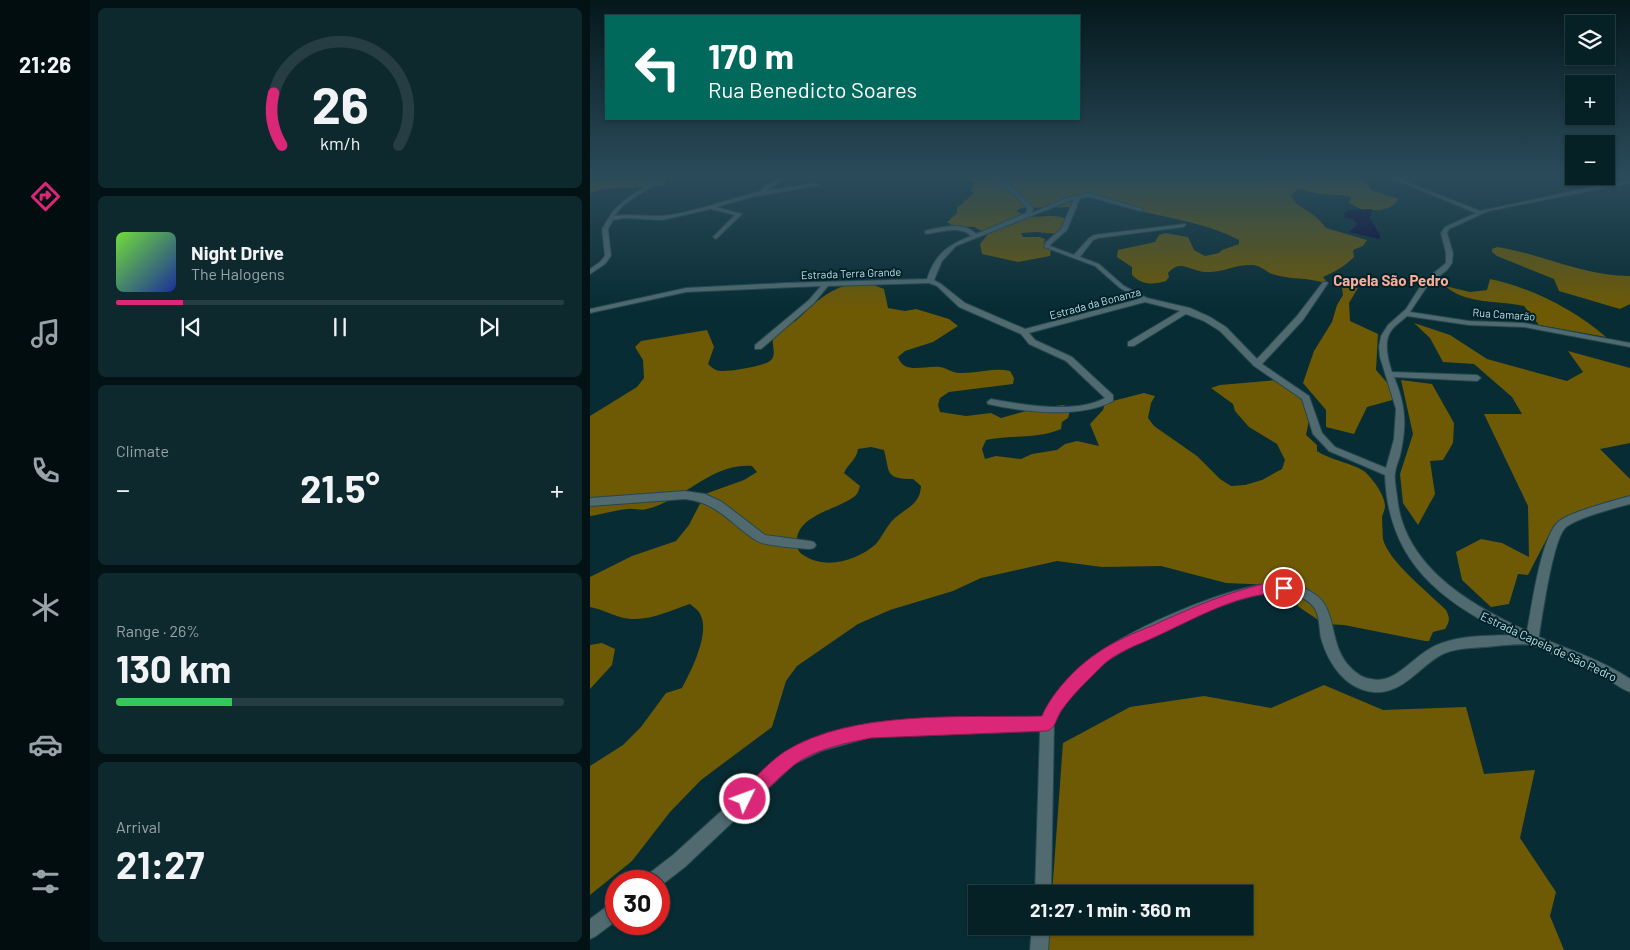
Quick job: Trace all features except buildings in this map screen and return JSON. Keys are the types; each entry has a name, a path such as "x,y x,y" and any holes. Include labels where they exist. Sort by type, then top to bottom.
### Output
{"street":[{"path":"590,272 607,258 609,250 605,237 610,220"},
{"path":"716,237 733,220"},
{"path":"990,402 1017,407 1057,408 1097,405 1110,399 1109,395 1069,359 1032,342 1024,332 962,305 939,285 930,281 933,268 945,252 960,242 1018,220"},
{"path":"1069,220 1064,230 1048,243 1047,247 1076,257 1104,270 1122,287 1146,300"},
{"name":"Estrada Capela de São Pedro","path":"1463,220 1444,230 1450,257 1448,265 1426,284 1406,314 1388,329 1384,340 1384,360 1400,399 1399,439 1390,473 1395,520 1412,556 1425,571 1465,605 1532,639 1591,664 1630,686"},
{"path":"1076,257 1091,239 1096,236 1183,225"},
{"path":"927,232 957,228 969,230 975,236"},
{"name":"Estrada Terra Grande","path":"590,311 686,290 930,281"},
{"path":"1257,364 1300,318 1325,283"},
{"path":"758,347 778,327 813,301 826,284"},
{"name":"Estrada da Bonanza","path":"1024,332 1146,300 1161,302 1187,310 1217,324 1257,364 1306,398 1318,434 1332,449 1390,473"},
{"path":"1131,344 1187,310"},
{"name":"Rua Camarão","path":"1406,314 1474,324 1524,325 1630,345"},
{"path":"1390,374 1477,378"},
{"path":"590,502 685,495 701,497 718,505 762,539 810,545"},
{"path":"1043,885 1047,724 1052,711 1063,695 1099,659 1118,648 1210,605 1245,593 1272,588 1296,590 1318,603 1322,609 1328,640 1341,666 1353,678 1369,685 1389,684 1445,647 1532,639 1552,544 1559,528 1572,520 1630,500"},
{"path":"667,870 679,861 789,759 807,749 849,734 871,730 1047,724"},
{"path":"590,930 605,918"},
{"path":"1038,950 1040,935"}],"shaded area":[{"path":"949,220 1066,220 1062,224 1062,231 1058,234 1021,233 1023,237 1040,237 1045,239 1044,243 1051,249 1050,256 1018,262 982,254 980,244 988,234 974,227 955,227 947,222"},
{"path":"1182,220 1319,220 1326,228 1367,240 1363,246 1353,250 1354,257 1347,263 1323,277 1326,281 1325,283 1278,276 1252,265 1212,272 1182,266 1168,273 1169,277 1166,281 1157,283 1144,282 1132,275 1132,267 1117,257 1118,250 1155,242 1159,235 1165,233 1188,237 1194,250 1205,256 1219,253 1222,250 1239,244 1239,240 1202,225"},
{"path":"1354,220 1371,220 1380,235 1380,239 1349,232 1358,224"},
{"path":"1497,247 1530,254 1580,269 1630,276 1630,304 1620,309 1559,291 1554,279 1497,256 1492,252 1492,249"},
{"path":"1490,279 1521,288 1551,301 1594,327 1606,337 1539,325 1524,306 1473,299 1454,292 1445,286 1470,292 1487,290"},
{"path":"852,284 871,284 884,289 888,308 905,311 916,309 949,319 958,326 933,342 905,351 898,357 905,366 910,368 940,367 959,373 1004,370 1010,371 1014,378 1013,384 949,392 940,398 938,405 940,412 966,416 991,413 1001,418 1037,408 1064,405 1070,411 1068,418 1062,422 1061,429 1042,435 986,440 982,449 985,459 996,456 1021,459 1032,454 1057,450 1065,444 1077,441 1099,446 1090,424 1103,410 1105,403 1144,393 1155,396 1151,403 1148,418 1154,426 1197,456 1220,479 1231,486 1245,485 1262,480 1282,469 1285,460 1277,444 1249,427 1235,411 1233,404 1211,388 1220,385 1277,380 1312,405 1306,435 1317,445 1317,451 1330,458 1359,468 1376,484 1385,507 1382,518 1383,539 1386,548 1401,567 1446,610 1449,620 1447,626 1445,629 1433,632 1429,641 1425,641 1344,625 1324,624 1299,607 1289,593 1273,585 1226,583 1161,566 1102,567 1057,561 981,578 953,591 890,610 858,624 797,666 786,681 772,727 701,780 670,812 632,861 621,870 605,870 605,883 590,895 590,766 623,745 641,727 666,693 682,688 699,651 703,630 699,612 690,604 656,616 638,619 620,617 590,607 590,577 632,556 676,541 689,525 705,494 744,480 757,472 752,466 738,466 711,475 674,498 645,510 630,509 590,516 590,416 637,387 644,378 643,360 635,347 641,341 707,330 714,347 708,364 714,369 731,371 761,365 770,361 773,356 773,339 776,333 836,289","holes":["871,447 884,450 888,469 897,478 913,479 921,486 920,493 918,499 891,522 876,544 869,550 851,559 832,563 814,560 802,554 797,544 798,534 802,526 818,514 848,501 858,493 860,486 844,473 856,456 858,449"]},
{"path":"1342,288 1358,288 1349,303 1350,321 1378,334 1376,370 1390,386 1396,399 1367,407 1354,434 1326,427 1326,410 1303,383 1314,351 1332,322 1337,305 1343,295"},
{"path":"1414,323 1450,335 1487,359 1567,381 1583,372 1568,351 1630,368 1630,443 1600,449 1630,479 1630,496 1554,525 1528,575 1518,574 1509,604 1491,607 1462,580 1456,552 1481,539 1502,543 1529,557 1528,506 1484,414 1522,414 1512,397 1474,364 1443,362 1430,338"},
{"path":"1401,380 1432,384 1454,423 1453,443 1443,460 1430,461 1435,494 1418,525 1403,503 1400,474 1413,434"},
{"path":"602,643 615,649 612,665 590,689 590,645"},
{"path":"1324,685 1383,710 1466,707 1484,774 1535,770 1520,838 1556,892 1550,916 1564,950 1048,950 1049,935 1253,935 1253,885 1053,885 1063,743 1130,707 1204,696 1271,708"}],"district":[{"name":"Capela São Pedro","path":"1391,280"}],"route":[{"path":"745,799 789,759 828,740 849,734 871,730 1047,724 1052,711 1063,695 1099,659 1118,648 1210,605 1245,593 1272,588 1284,588"}]}
